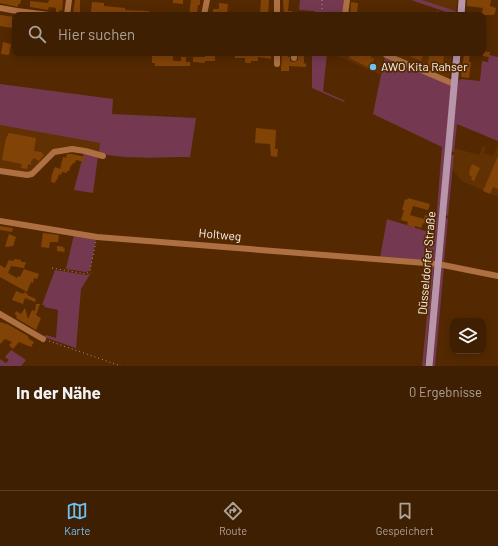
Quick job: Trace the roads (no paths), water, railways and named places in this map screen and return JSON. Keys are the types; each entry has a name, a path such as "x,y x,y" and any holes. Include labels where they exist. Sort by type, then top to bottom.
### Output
{"main road":[{"path":"461,12 462,0"},
{"name":"Düsseldorfer Straße","path":"429,366 457,56"}],"street":[{"path":"67,12 69,0"},
{"path":"205,12 208,0"},
{"path":"276,12 277,0"},
{"path":"345,12 347,0"},
{"path":"0,8 17,12"},
{"path":"277,56 277,64"},
{"path":"388,56 454,84"},
{"path":"0,171 27,175 32,174 54,152 72,149 85,150 103,156"},
{"name":"Holtweg","path":"0,221 97,237 438,264 498,276"},
{"path":"0,314 43,339"}],"place":[{"name":"AWO Kita Rahser","path":"373,67"}]}
